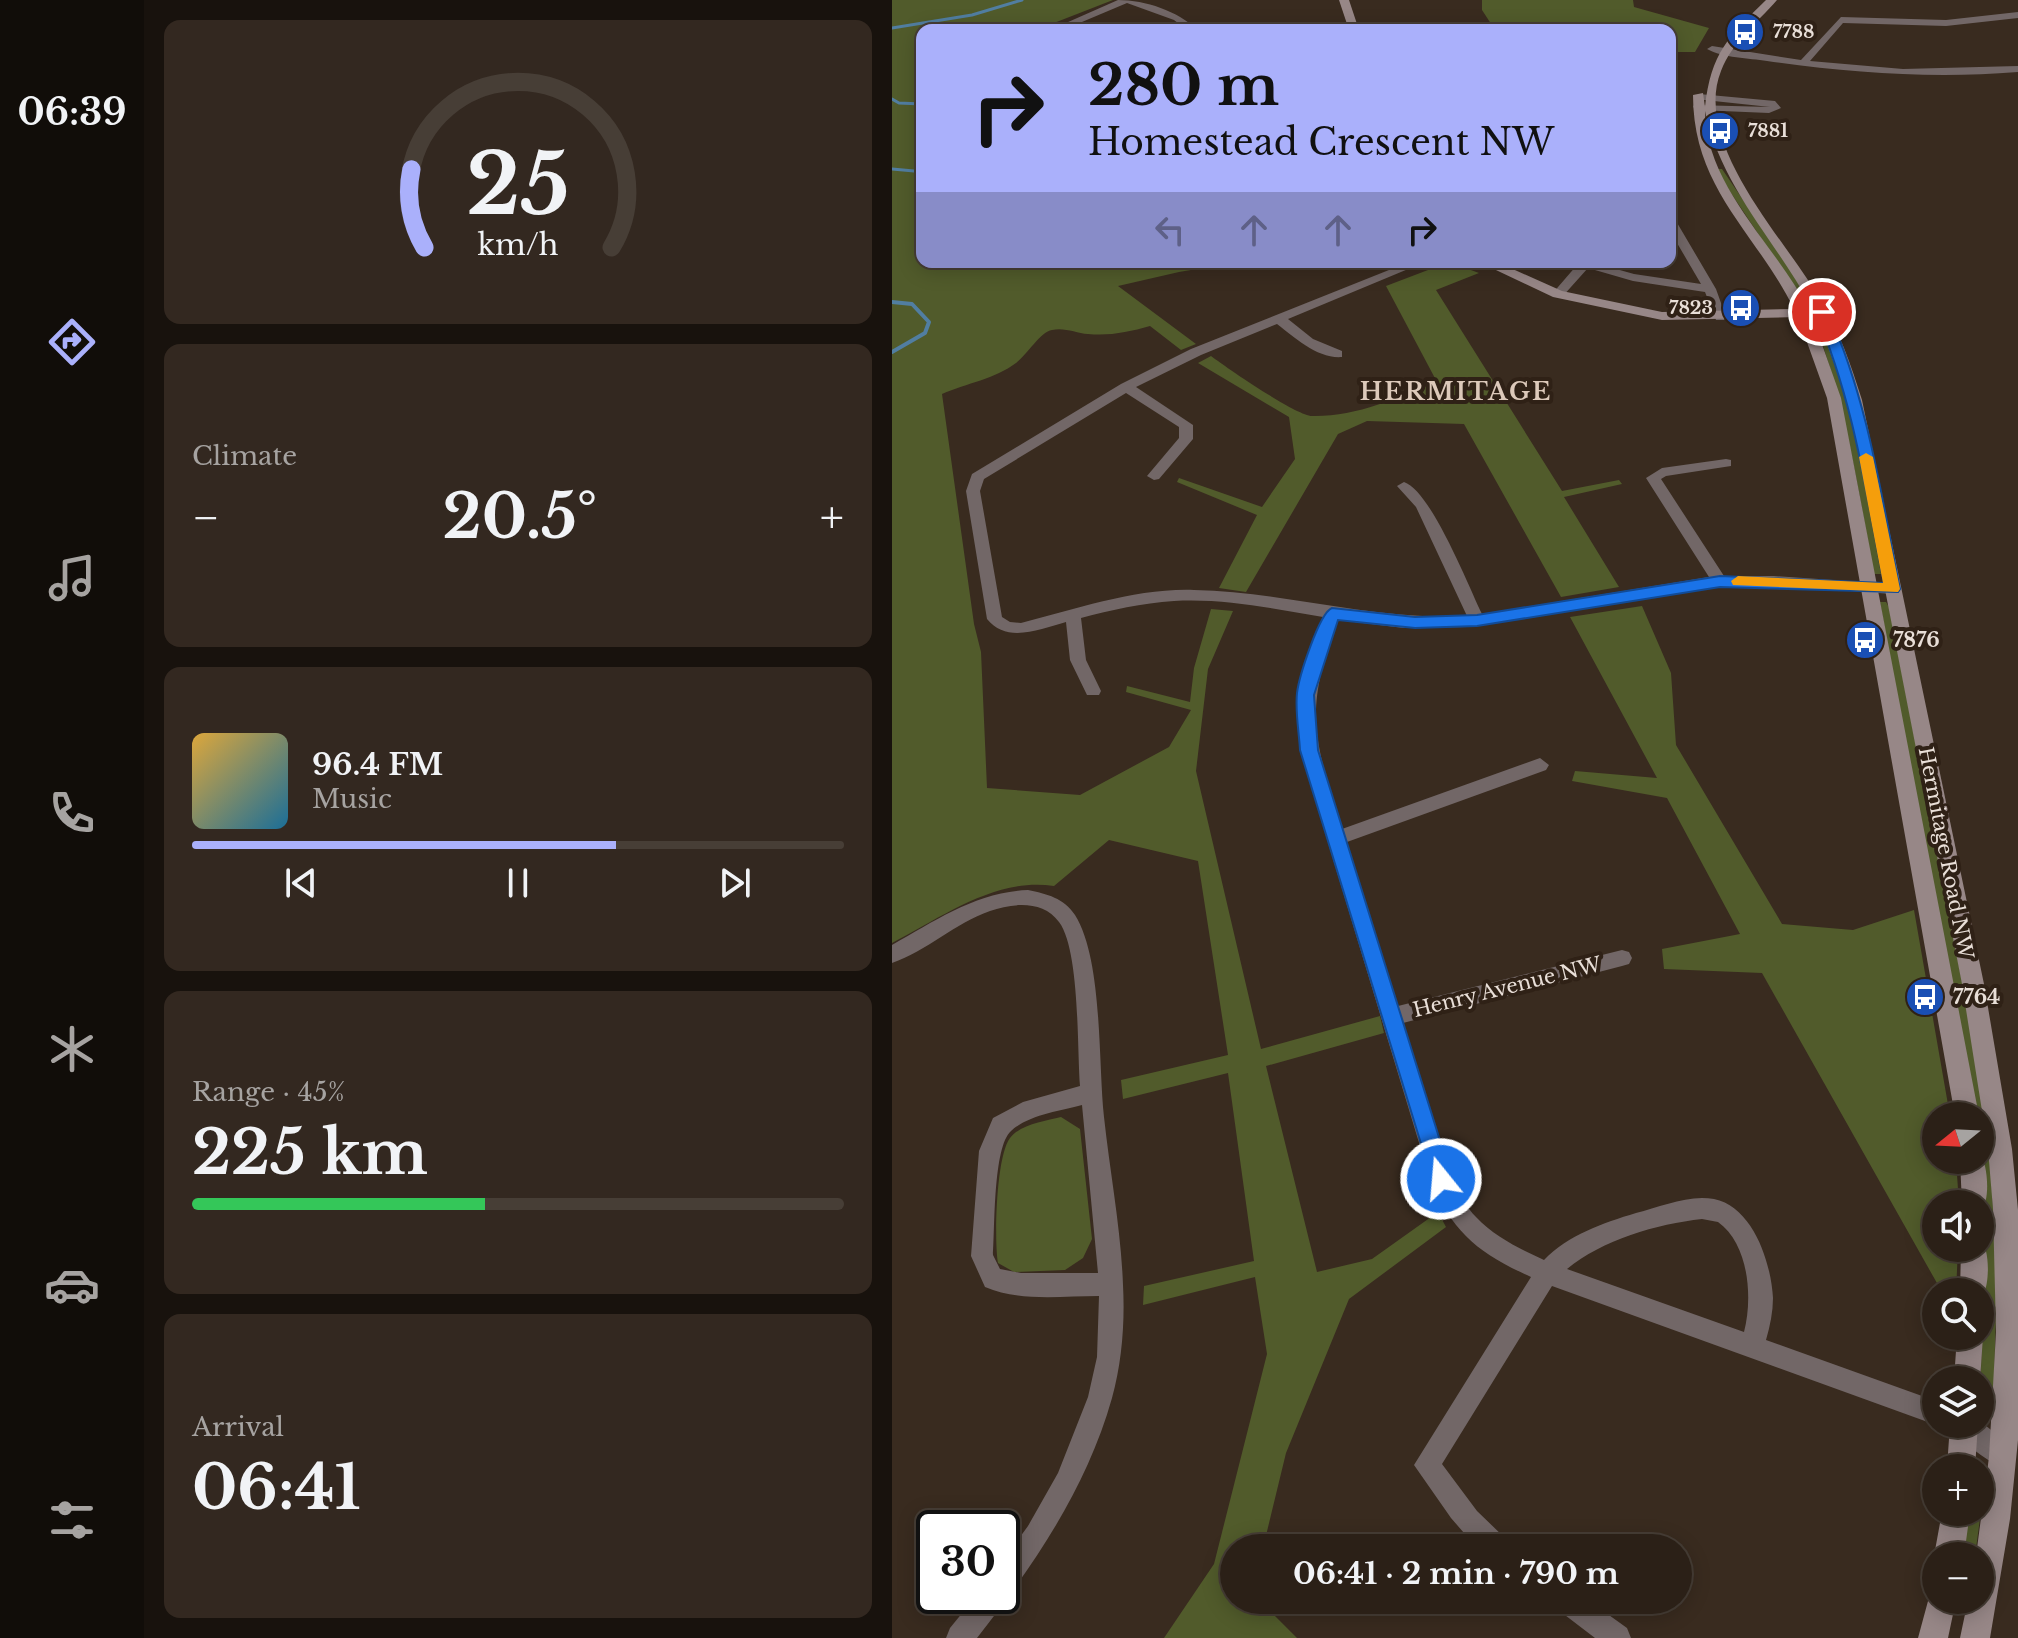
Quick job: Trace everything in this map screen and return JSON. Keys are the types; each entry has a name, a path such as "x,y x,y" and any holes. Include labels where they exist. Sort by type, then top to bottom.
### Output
{"street":[{"path":"1069,24 1127,0 1177,18 1185,24"},
{"path":"1344,0 1352,24"},
{"name":"Hermitage Road NW","path":"1756,0 1726,28 1712,56 1699,134 1715,176 1804,313 1825,365 1882,588 1977,1010 1999,1139 2008,1273 2002,1455 1999,1497 1975,1638"},
{"name":"Hermitage Road NW","path":"1712,56 1772,0"},
{"path":"1804,62 1841,20 1946,23 2018,15"},
{"path":"1712,56 1804,62 1873,74 1979,73 2018,69"},
{"name":"Hermitage Road NW","path":"1712,56 1715,73 1704,102 1717,146 1735,182 1822,312 1855,400 1965,1102"},
{"path":"1763,101 1775,104 1776,108 1769,110 1704,102 1763,101"},
{"path":"1676,234 1710,289 1720,317"},
{"path":"1404,268 1196,352 1126,387 977,477 972,486 995,619 1012,628 1152,598 1193,595 1415,623 1477,620 1720,582 1882,588"},
{"path":"1500,268 1558,294 1662,316 1720,317 1822,312"},
{"path":"1558,294 1577,268"},
{"path":"1600,268 1633,277 1710,289"},
{"path":"1278,318 1308,342 1337,354"},
{"path":"1126,387 1186,425 1186,439 1154,476"},
{"path":"1720,582 1653,478 1662,472 1726,463"},
{"path":"1404,486 1422,505 1477,620"},
{"name":"Henry Avenue NW","path":"1332,614 1313,662 1304,710 1309,750 1452,1206 1481,1238 1547,1273 1922,1408"},
{"path":"1073,616 1078,660 1093,691"},
{"path":"1335,839 1540,765"},
{"path":"892,955 1002,899 1036,899 1057,908 1065,915 1074,934 1083,990 1112,1284 1107,1366 1081,1454 1020,1561"},
{"name":"Henry Avenue NW","path":"1391,1017 1622,958"},
{"path":"1091,1093 1023,1112 1001,1125 990,1151 982,1256 993,1279 1021,1285 1112,1284"},
{"path":"1478,1534 1427,1465 1547,1273 1565,1253 1581,1244 1687,1210 1700,1207 1723,1211 1735,1219 1749,1241 1761,1295 1753,1346"},
{"path":"1981,1438 2002,1455"},
{"path":"960,1638 979,1614"},
{"path":"1585,1614 1617,1638"},
{"path":"1933,1638 1938,1614"}],"green space":[{"path":"892,0 1113,0 1051,24 916,24 916,268 1203,268 1118,286 1196,344 1181,350 1150,326 1104,334 1052,330 1043,334 1008,368 942,394 974,624 981,652 987,788 1080,795 1169,747 1191,710 1126,692 1127,686 1190,702 1194,668 1211,609 1233,611 1208,669 1196,771 1261,1049 1380,1016 1384,1033 1266,1066 1317,1272 1372,1259 1438,1212 1446,1227 1349,1299 1286,1453 1266,1534 1222,1534 1267,1354 1255,1277 1143,1305 1144,1286 1254,1261 1228,1073 1123,1099 1121,1080 1228,1055 1198,861 1109,840 1054,886 1011,887 950,911 892,943"},
{"path":"1482,0 1633,0 1634,7 1709,28 1695,52 1676,52 1676,24 1491,24 1482,10"},
{"path":"1718,169 1722,169 1792,272 1807,300 1803,301"},
{"path":"1433,268 1465,268 1479,273 1436,290 1562,491 1619,480 1622,484 1564,497 1619,587 1561,597 1464,424 1367,421 1338,434 1246,592 1219,588 1257,515 1177,482 1179,478 1262,507 1295,459 1289,417 1198,363 1211,356 1277,400 1312,416 1360,410 1437,382 1386,286"},
{"path":"1815,324 1823,328 1843,381 1881,574 1874,574 1843,416"},
{"path":"1880,602 1886,602 1889,607 1965,997 1983,1102 1971,1102"},
{"path":"1642,606 1671,673 1676,745 1782,924 1853,930 1914,910 1948,1102 1922,1102 1922,1174 1957,1174 1958,1190 1922,1190 1922,1257 1762,973 1664,969 1662,949 1740,934 1667,798 1572,781 1575,771 1657,778 1570,617"},
{"path":"1061,1117 1080,1129 1092,1239 1083,1258 1065,1270 1014,1272 998,1263 997,1252 997,1199 1005,1148 1020,1129"},
{"path":"1981,1174 1991,1174 1992,1190 1982,1190"},
{"path":"1994,1225 1997,1276 1994,1382 1994,1366 1981,1366 1982,1350 1994,1350 1994,1278 1984,1278 1983,1262 1994,1262"},
{"path":"1925,1262 1957,1262 1957,1278 1934,1278"},
{"path":"1963,1526 1979,1526 1977,1542 1960,1542"},
{"path":"1220,1540 1220,1614 1273,1614 1297,1638 1164,1638 1214,1564"}],"waterway":[{"path":"917,24 972,15 1022,0"},
{"path":"892,28 916,24"},
{"path":"892,99 899,103 916,104"},
{"path":"892,169 916,170"},
{"path":"892,302 912,304 929,322 925,333 892,352"}],"slow traffic":[{"path":"1738,581 1892,589 1866,457"}],"place":[{"name":"7788","path":"1745,32"},
{"name":"7881","path":"1720,131"},
{"name":"7823","path":"1741,308"},
{"name":"7876","path":"1865,640"},
{"name":"7764","path":"1925,997"}],"district":[{"name":"HERMITAGE","path":"1456,391"}],"route":[{"path":"1441,1179 1309,750 1305,695 1313,662 1332,614 1415,623 1477,620 1733,581 1892,589 1855,400 1822,312"}]}
